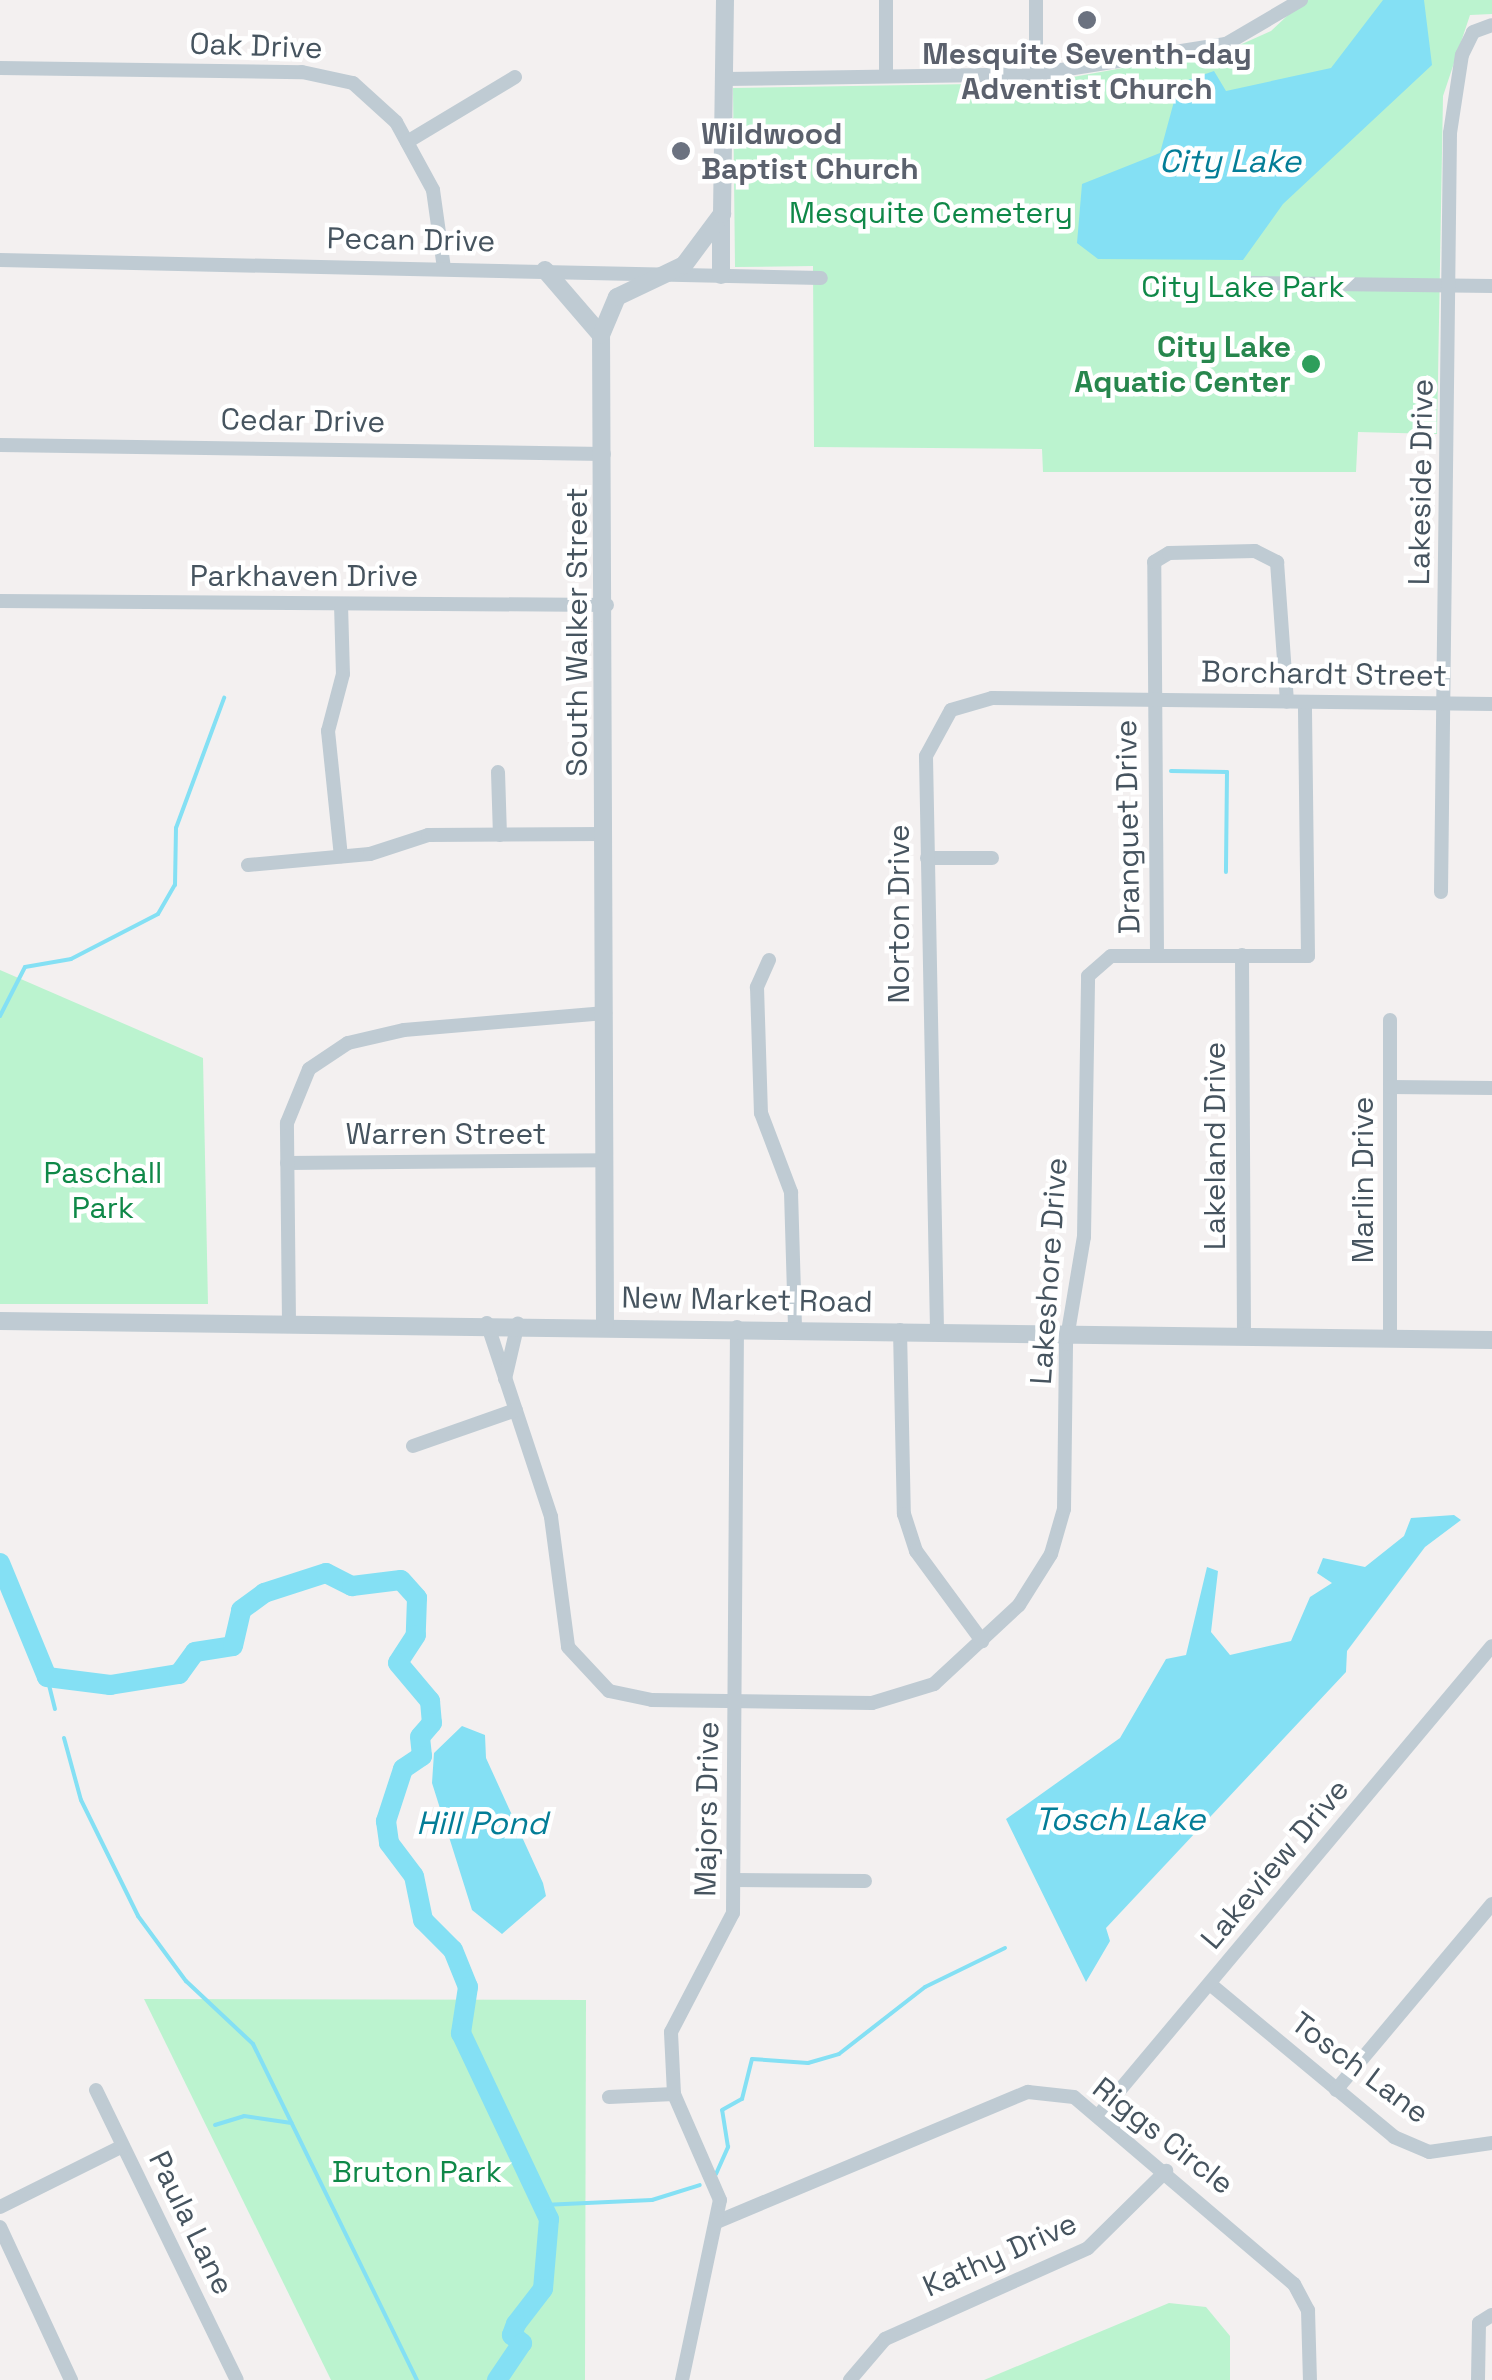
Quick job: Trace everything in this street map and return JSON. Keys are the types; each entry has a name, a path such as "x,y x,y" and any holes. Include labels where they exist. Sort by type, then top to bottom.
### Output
{"street":[{"path":"721,276 725,0"},
{"path":"886,0 886,76"},
{"path":"1036,0 1036,74"},
{"path":"725,79 1036,74 1226,44 1301,0"},
{"name":"Lakeside Drive","path":"1441,892 1450,286 1458,74 1473,32 1492,25"},
{"name":"Oak Drive","path":"0,68 334,75 396,122 444,226 444,268"},
{"path":"407,142 515,77"},
{"name":"South Walker Street","path":"605,1324 607,605 601,335 616,297 684,264 722,214"},
{"name":"Pecan Drive","path":"0,260 821,278"},
{"path":"544,270 601,335"},
{"path":"1248,283 1492,286"},
{"name":"Cedar Drive","path":"0,446 604,454"},
{"name":"Dranguet Drive","path":"1157,955 1154,562 1169,553 1255,551 1278,562 1288,702"},
{"name":"Parkhaven Drive","path":"0,601 607,605"},
{"path":"341,604 343,674 328,731 341,856"},
{"name":"Norton Drive","path":"937,1330 926,858 929,736 951,710 992,698 1154,698"},
{"name":"Borchardt Street","path":"1154,698 1492,704"},
{"name":"Lakeshore Drive","path":"488,1323 551,1517 568,1647 580,1667 631,1697 872,1702 918,1693 1019,1606 1058,1536 1068,1333 1084,1238 1088,976 1111,956 1308,956 1305,702"},
{"path":"498,772 500,835"},
{"path":"248,865 341,856 428,835 605,834"},
{"path":"926,858 992,858"},
{"name":"Lakeland Drive","path":"1242,956 1244,1336"},
{"path":"769,960 757,987 760,1114 791,1192 795,1329"},
{"path":"289,1323 287,1163 294,1093 308,1069 348,1043 484,1017 605,1013"},
{"name":"Marlin Drive","path":"1390,1020 1390,1339"},
{"path":"1390,1087 1492,1088"},
{"name":"Warren Street","path":"287,1163 605,1160"},
{"name":"New Market Road","path":"0,1320 605,1324 1492,1340"},
{"path":"505,1380 518,1324"},
{"name":"Majors Drive","path":"682,2380 720,2221 720,2200 674,2094 671,2032 726,1932 735,1880 737,1327"},
{"path":"900,1330 904,1514 916,1551 982,1641"},
{"path":"413,1446 516,1410"},
{"name":"Lakeview Drive","path":"1098,2116 1490,1652"},
{"path":"735,1880 864,1881"},
{"path":"1336,2090 1492,1904"},
{"name":"Tosch Lane","path":"1210,1984 1336,2090 1429,2152 1492,2144"},
{"name":"Paula Lane","path":"96,2090 238,2380"},
{"name":"Riggs Circle","path":"720,2221 1028,2092 1074,2097 1166,2171 1294,2284 1308,2310 1310,2380"},
{"path":"609,2096 674,2094"},
{"path":"0,2206 123,2146"},
{"name":"Kathy Drive","path":"850,2380 885,2340 1102,2239 1166,2171"},
{"path":"0,2228 71,2380"},
{"path":"1478,2380 1479,2323 1492,2315"}],"green space":[{"name":"City Lake Park","path":"1304,0 1492,0 1492,14 1470,15 1443,96 1437,434 1358,432 1356,472 1043,472 1042,449 814,447 813,266 735,267 733,88 1040,83 1233,48 1271,31"},
{"name":"Paschall Park","path":"0,970 203,1058 208,1304 0,1304"},
{"name":"Bruton Park","path":"144,1999 586,2000 585,2380 331,2380"},
{"path":"1169,2303 1206,2307 1230,2336 1230,2380 984,2380"}],"water":[{"name":"City Lake","path":"1383,0 1424,0 1432,65 1283,204 1243,260 1098,259 1077,243 1082,184 1160,153 1179,83 1214,71 1226,91 1331,68"},
{"name":"Tosch Lake","path":"1454,1515 1461,1520 1425,1547 1347,1651 1346,1672 1106,1928 1110,1941 1086,1982 1006,1819 1120,1738 1166,1659 1186,1655 1207,1567 1218,1571 1211,1632 1230,1655 1291,1641 1310,1597 1332,1583 1317,1573 1323,1558 1365,1567 1404,1536 1411,1518"},
{"name":"Hill Pond","path":"462,1726 485,1735 486,1758 546,1896 502,1934 472,1910 432,1783 434,1753"}],"waterway":[{"path":"0,1016 25,967 71,959 158,914 175,885 176,828 224,698"},
{"path":"1171,771 1227,772 1226,872"},
{"path":"0,1563 47,1677 110,1685 179,1674 195,1652 233,1646 241,1610 264,1593 326,1573 352,1586 401,1580 417,1598 416,1635 398,1663 430,1701 432,1723 420,1737 422,1756 403,1769 386,1821 389,1843 414,1876 423,1920 453,1950 468,1987 461,2033 549,2219 543,2289 516,2324 512,2335 522,2343 497,2380"},
{"path":"47,1677 55,1709"},
{"path":"64,1738 81,1800 138,1916 186,1981 253,2044 417,2380"},
{"path":"716,2174 728,2147 722,2110 742,2099 752,2059 808,2063 839,2054 925,1987 1005,1948"},
{"path":"215,2125 244,2116 291,2123"},
{"path":"543,2205 652,2200 700,2185"}],"place":[{"name":"Mesquite Seventh-day Adventist Church","path":"1087,20"},
{"name":"Wildwood Baptist Church","path":"681,151"},
{"name":"City Lake Aquatic Center","path":"1311,364"}],"park label":[{"name":"Mesquite Cemetery","path":"931,213"}]}
